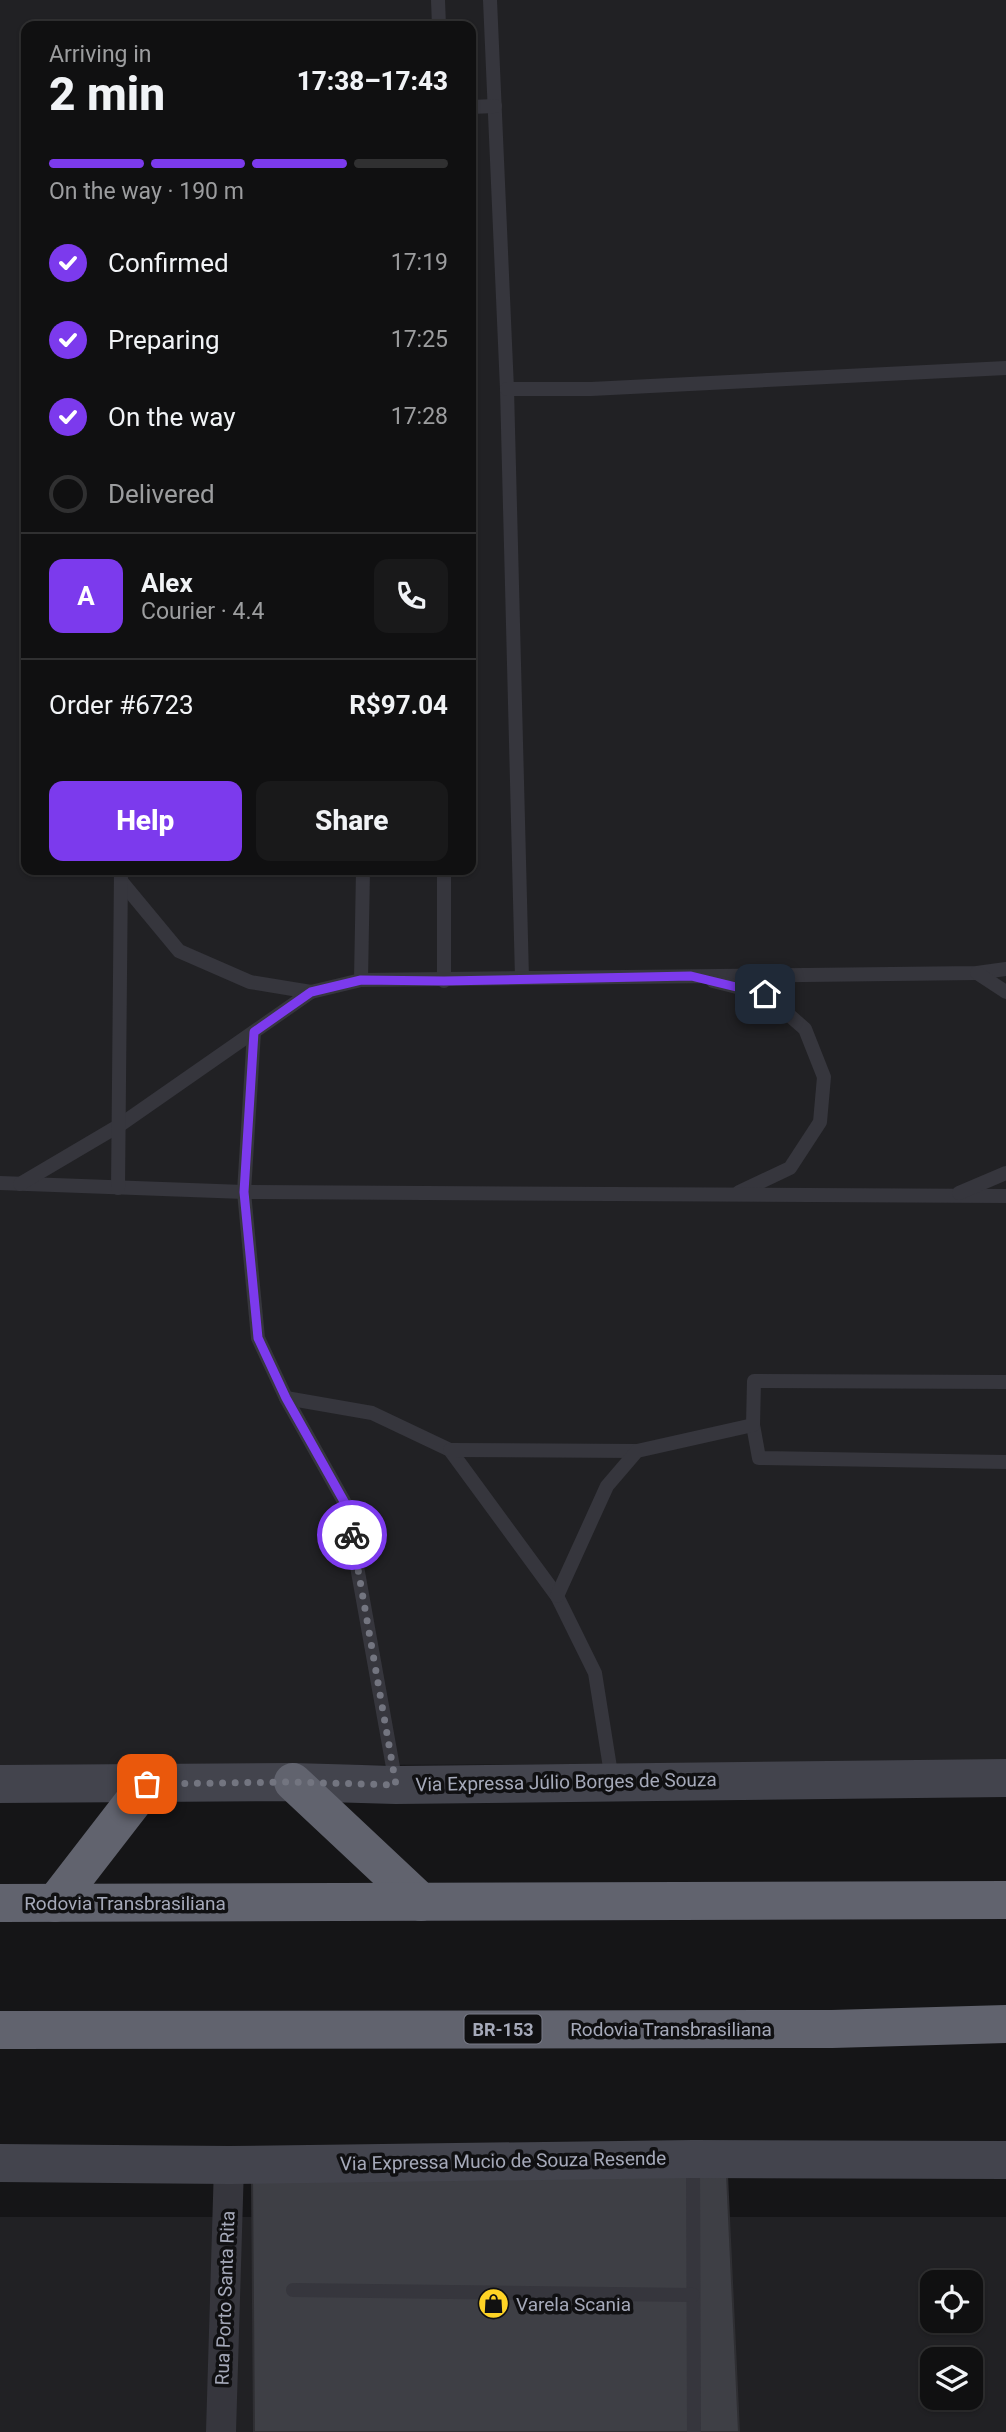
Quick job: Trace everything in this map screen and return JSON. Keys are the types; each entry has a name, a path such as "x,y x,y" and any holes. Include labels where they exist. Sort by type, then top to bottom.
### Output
{"highway":[{"path":"293,1782 421,1902"},
{"path":"55,1903 147,1784"},
{"name":"Rodovia Transbrasiliana","path":"0,1903 1006,1900"},
{"name":"Rodovia Transbrasiliana","path":"0,2030 832,2029 1006,2024"}],"main road":[{"name":"Via Expressa Júlio Borges de Souza","path":"0,1784 293,1782 396,1785 1006,1778"},
{"name":"Via Expressa Mucio de Souza Resende","path":"0,2163 229,2165 692,2159 1006,2160"}],"street":[{"name":"Rua Porto Santa Rita","path":"221,2432 229,2165"}],"lane":[{"path":"438,0 439,21"},
{"path":"491,0 507,389 522,978"},
{"path":"476,107 495,106"},
{"path":"507,389 591,388 1006,368"},
{"path":"361,980 363,875"},
{"path":"444,875 444,981"},
{"path":"121,876 179,951 250,982 311,992"},
{"path":"118,1188 121,876"},
{"path":"20,1184 120,1125 311,992 361,980 977,973 1006,969"},
{"path":"977,973 1006,992"},
{"path":"691,976 765,994 805,1029 824,1077 820,1122 790,1168 734,1194"},
{"path":"254,1032 244,1192 258,1338 286,1398 346,1505 396,1785"},
{"path":"951,1196 1006,1173"},
{"path":"0,1183 244,1192 1006,1196"},
{"path":"1006,1382 754,1381 753,1425 759,1458 1006,1462"},
{"path":"286,1398 372,1413 450,1450 637,1451 753,1425"},
{"path":"450,1450 557,1596 595,1673 613,1781"},
{"path":"557,1596 607,1486 637,1451"},
{"path":"692,2159 694,2432"},
{"path":"293,2290 693,2295"}],"shaded area":[{"path":"0,0 1006,0 1006,1763 0,1766"},
{"path":"0,2217 1006,2217 1006,2432 0,2432"}],"building":[{"name":"Varela Scania","path":"252,2175 727,2175 739,2432 254,2432"}],"way so far":[{"path":"147,1784 293,1782 396,1785 352,1535"}],"place":[{"name":"Varela Scania","path":"493,2304"}],"route":[{"path":"352,1535 346,1505 286,1398 258,1338 244,1192 254,1032 311,992 361,980 691,976 765,994"}]}
